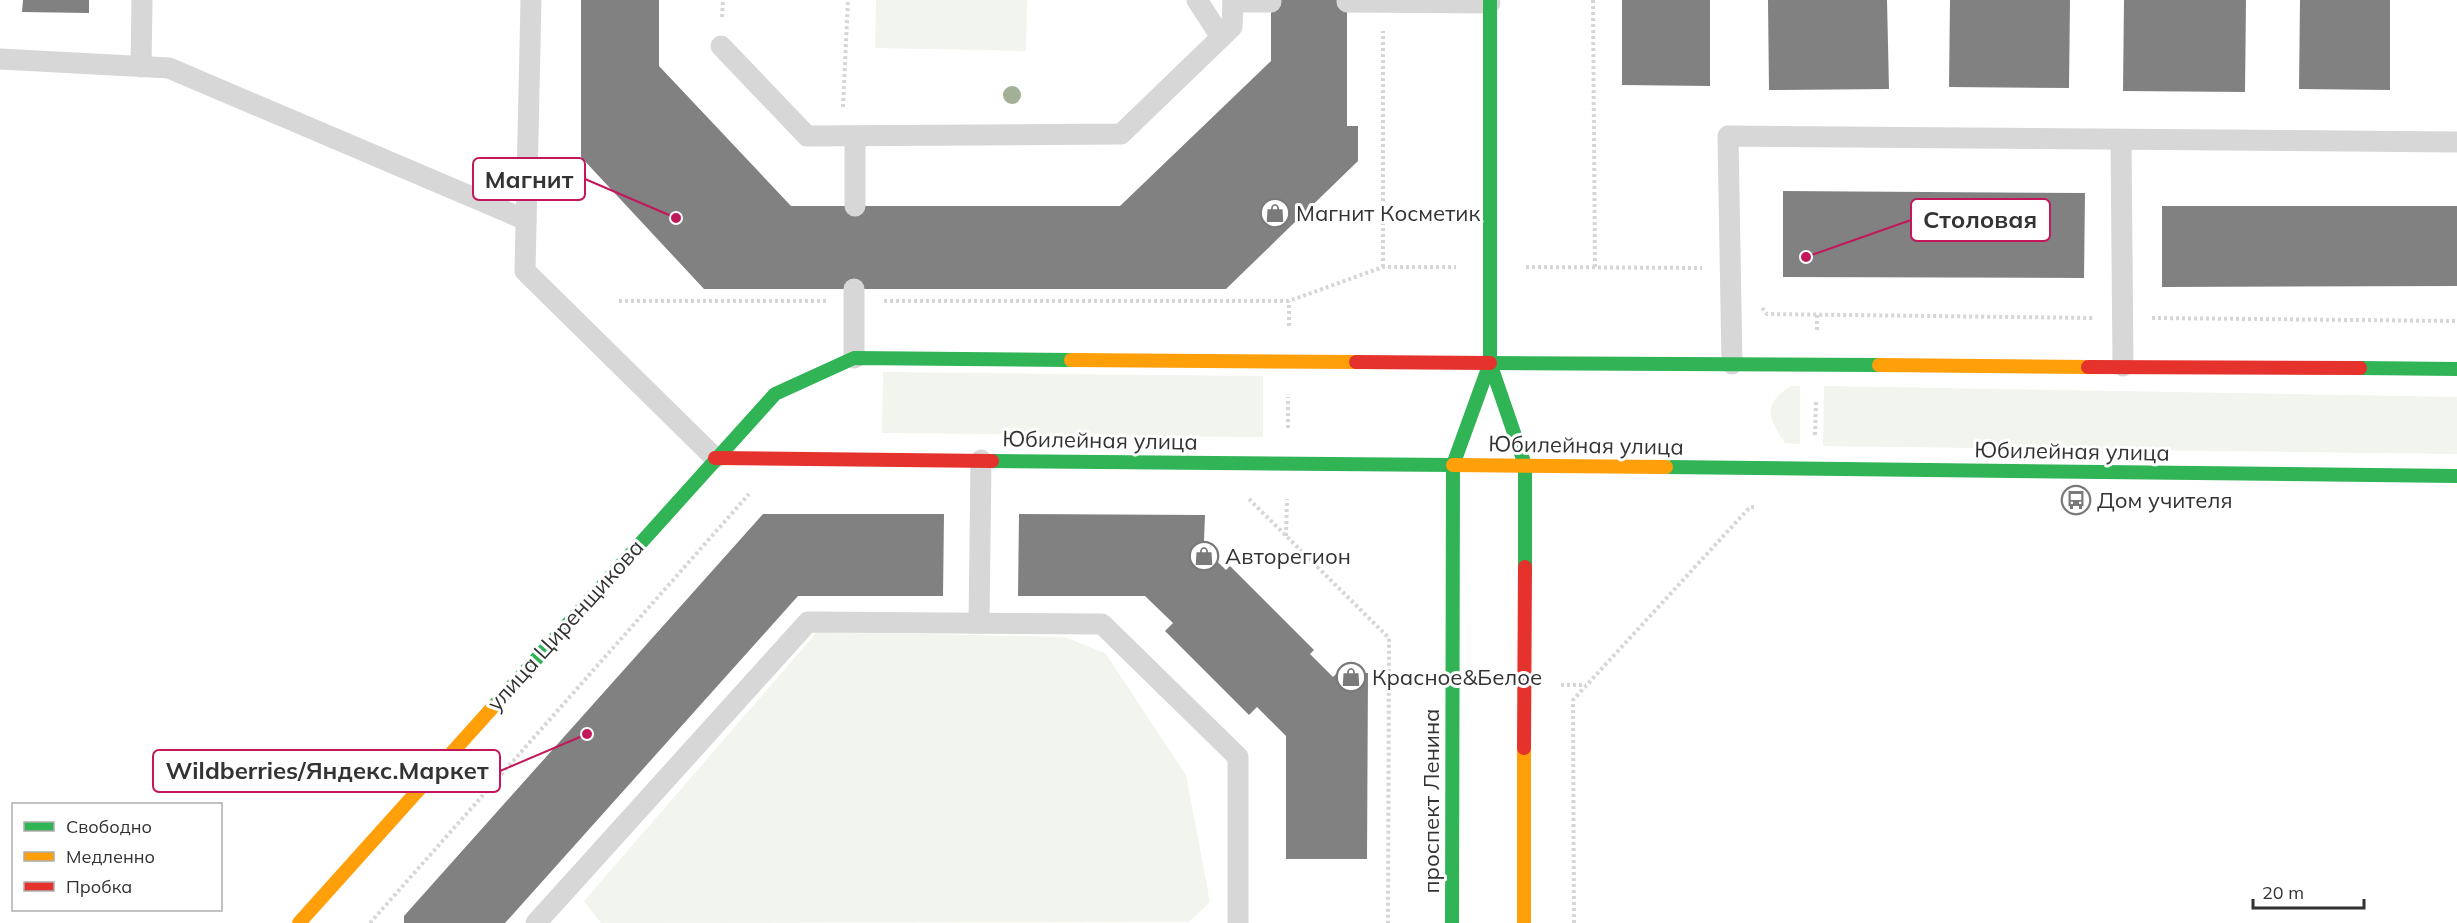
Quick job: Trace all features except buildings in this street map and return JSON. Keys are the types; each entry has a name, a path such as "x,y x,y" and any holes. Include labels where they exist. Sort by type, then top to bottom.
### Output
{"main road":[{"name":"проспект Ленина","path":"1490,1 1490,363 1526,465 1524,923"},
{"path":"855,358 2457,369"},
{"name":"улица Циренщикова","path":"299,923 775,394 855,358"},
{"name":"проспект Ленина","path":"1452,923 1453,465 1490,363"},
{"name":"Юбилейная улица","path":"715,458 2457,476"}],"lane":[{"path":"141,67 142,0"},
{"path":"531,0 525,271 715,458"},
{"path":"1197,0 1221,37"},
{"path":"721,46 807,136 1121,134 1232,27 1233,1 1271,2"},
{"path":"1347,2 1490,1"},
{"path":"0,59 169,68 526,220"},
{"path":"848,136 855,206"},
{"path":"1732,364 1728,136 2457,142"},
{"path":"2121,140 2123,366"},
{"path":"854,295 855,358"},
{"path":"979,623 981,460"},
{"path":"536,923 808,622 1102,624 1238,757 1239,923"}],"path":[{"path":"723,0 723,11"},
{"path":"848,0 848,136"},
{"path":"1593,0 1595,267"},
{"path":"1383,2 1383,267"},
{"path":"619,301 854,295 1289,301 1383,267 1731,268"},
{"path":"1286,537 1289,301"},
{"path":"1815,469 1817,315"},
{"path":"1574,923 1573,700 1750,507"},
{"path":"1388,923 1389,638"}],"shaded area":[{"path":"876,0 1027,0 1026,51 875,48"},
{"path":"883,372 1263,376 1263,437 882,433"},
{"path":"1791,386 1800,386 1800,444 1785,443 1772,419 1771,412 1775,399"},
{"path":"1824,386 2457,397 2457,454 1823,446"},
{"path":"817,632 1065,637 1106,654 1186,775 1210,902 1189,922 601,923 584,901"}],"traffic: fast":[{"path":"1490,0 1490,363 1525,465 1525,567"},
{"path":"493,707 775,394 854,358 1071,360"},
{"path":"1490,363 1879,365"},
{"path":"1452,923 1453,465 1490,363"},
{"path":"2360,368 2457,369"},
{"path":"992,461 1453,465"},
{"path":"1666,467 2457,476"}],"traffic: slow":[{"path":"1071,360 1356,362"},
{"path":"1879,365 2088,367"},
{"path":"1453,465 1666,467"},
{"path":"299,923 493,707"},
{"path":"1524,748 1524,923"}],"traffic: jam":[{"path":"1356,362 1490,363"},
{"path":"2088,367 2360,368"},
{"path":"715,458 992,461"},
{"path":"1524,748 1525,567"}],"place":[{"name":"Магнит Косметик","path":"1275,213"},
{"name":"Магнит","path":"676,218"},
{"name":"Столовая","path":"1806,257"},
{"name":"Дом учителя","path":"2076,500"},
{"name":"Авторегион","path":"1204,556"},
{"name":"Красное&Белое","path":"1351,677"},
{"name":"Wildberries/Яндекс.Маркет","path":"587,734"}]}
